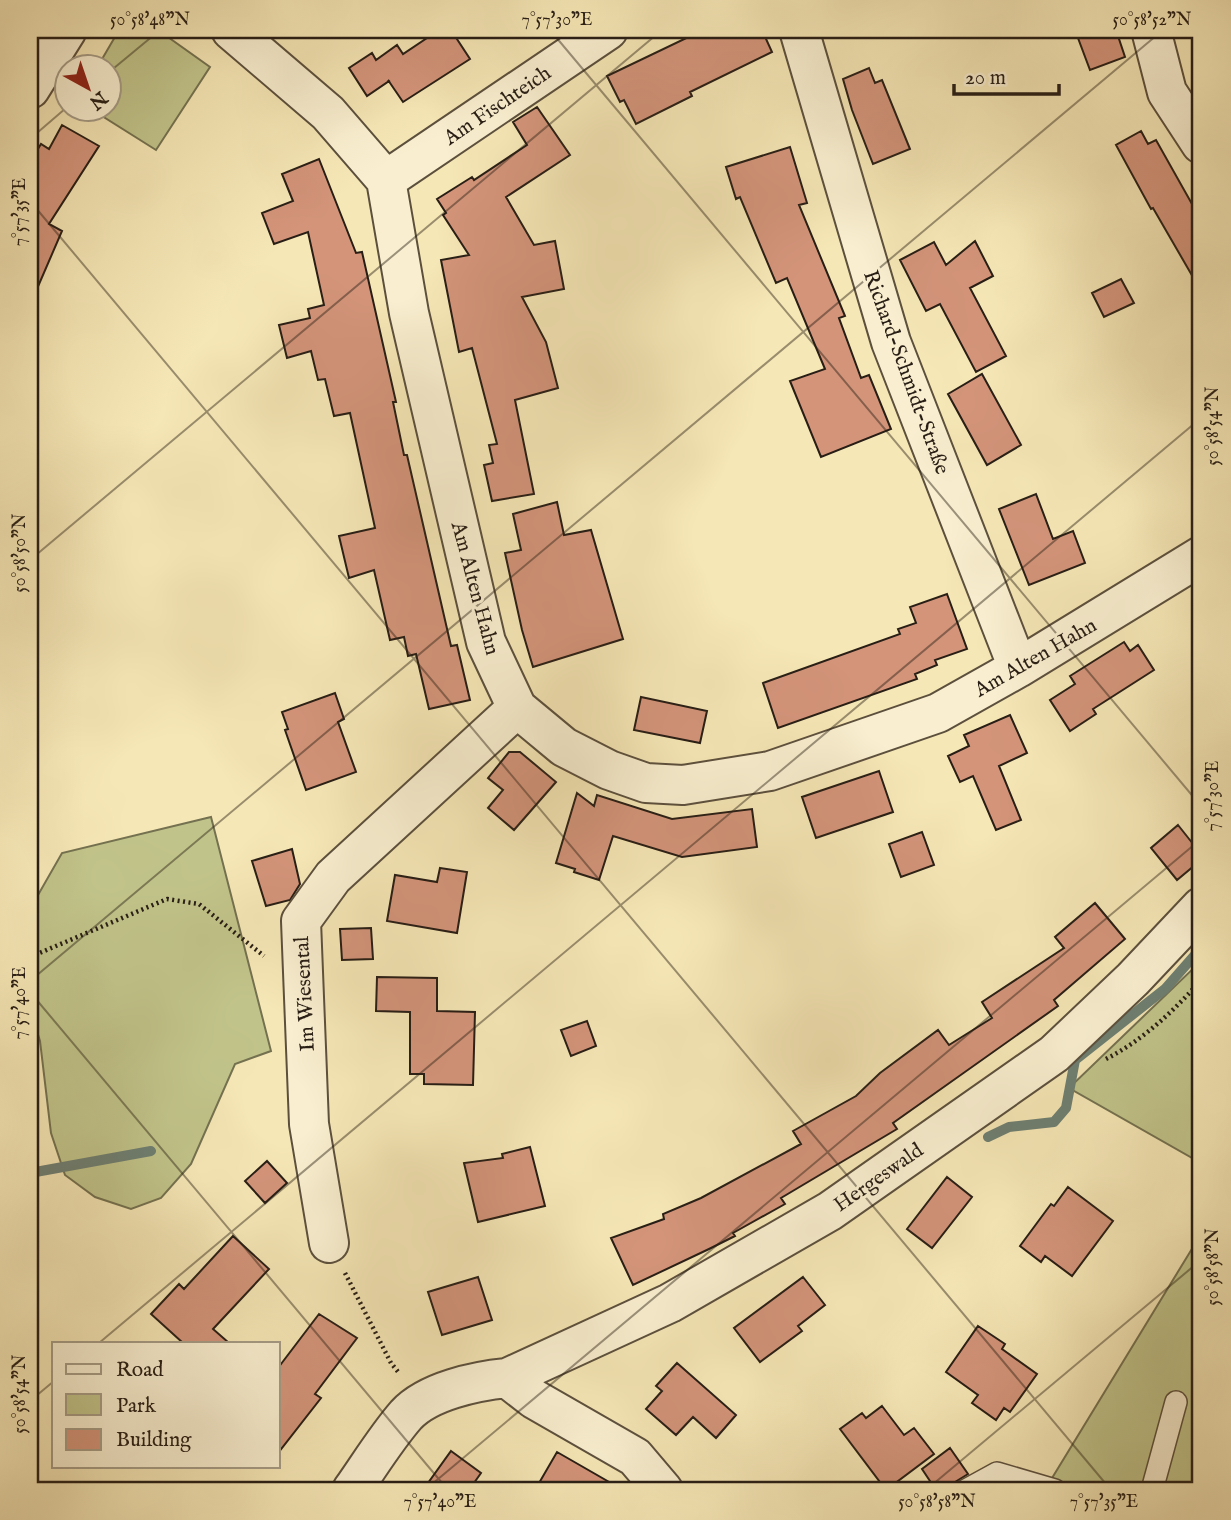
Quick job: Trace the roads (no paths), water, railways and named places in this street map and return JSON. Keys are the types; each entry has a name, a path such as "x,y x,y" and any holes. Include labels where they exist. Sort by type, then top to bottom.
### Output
{"street":[{"path":"30,89 67,30"},
{"path":"231,30 328,113 386,180"},
{"name":"Am Fischteich","path":"386,180 608,30"},
{"name":"Richard-Schmidt-Straße","path":"799,30 891,342 1018,668"},
{"path":"1151,30 1167,92 1201,144"},
{"name":"Am Alten Hahn","path":"386,180 410,313 486,642 517,708 564,747 609,770 646,783 683,785 770,771 938,713 1018,668 1201,556"},
{"name":"Im Wiesental","path":"329,1243 309,1124 301,921 333,877 517,708"},
{"name":"Hergeswald","path":"352,1490 408,1413 425,1402 480,1380 507,1378 670,1303 830,1211 1054,1054 1133,979 1201,907"},
{"path":"507,1378 534,1399 635,1457 663,1490"}],"lane":[{"path":"1152,1490 1176,1402"},
{"path":"966,1490 997,1473 1055,1490"}],"waterway":[{"path":"988,1137 1009,1127 1054,1122 1066,1108 1075,1060 1165,989 1201,948"},
{"path":"30,1173 151,1151"}]}
